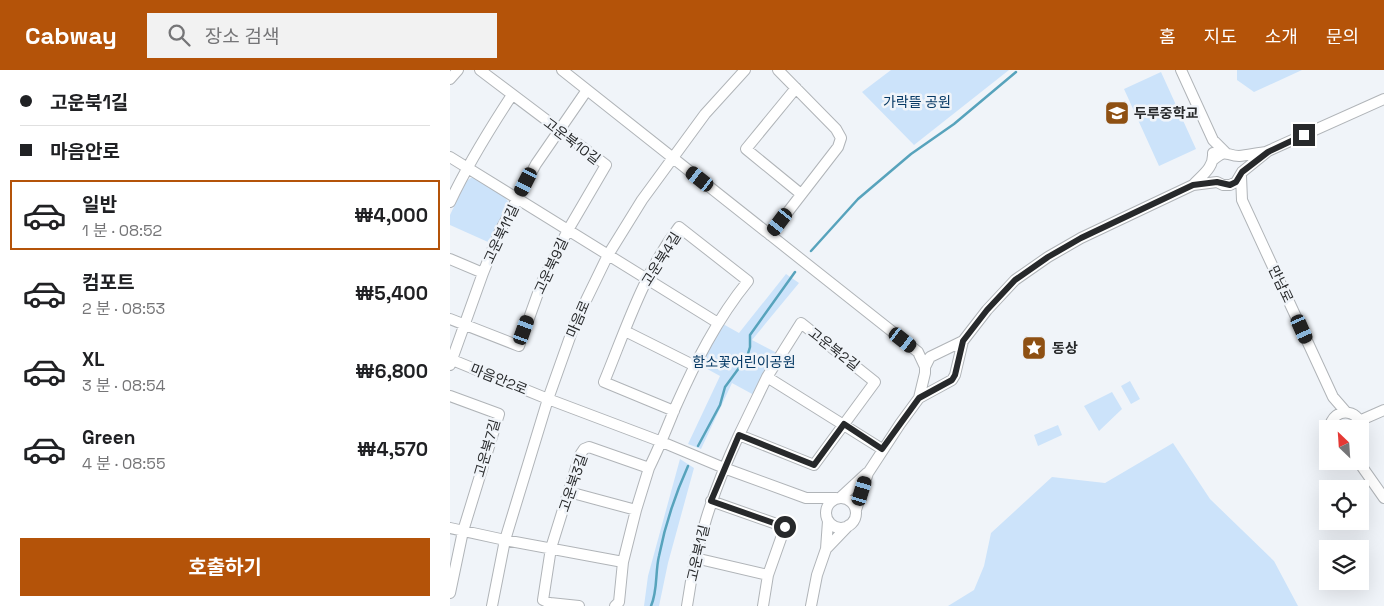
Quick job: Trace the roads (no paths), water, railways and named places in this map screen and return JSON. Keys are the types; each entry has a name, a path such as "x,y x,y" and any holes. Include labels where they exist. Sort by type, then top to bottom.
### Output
{"street":[{"path":"450,79 458,70"},
{"name":"고운북10길","path":"480,70 606,166 568,230"},
{"path":"562,70 918,352 928,379 934,384 941,385 947,384 952,380 963,341 987,310 1015,280 1048,257 1081,238 1193,185 1220,183 1230,185 1236,182 1241,174 1268,152 1384,99"},
{"name":"마음로","path":"492,606 505,540 548,399 575,323 608,255 642,200 705,114 745,70"},
{"path":"770,235 838,147 841,138 836,129 778,70"},
{"path":"1181,70 1212,140 1212,176 1242,200"},
{"path":"796,88 746,149 801,194"},
{"name":"고운북11길","path":"450,259 483,273 500,230 536,164 587,90"},
{"path":"450,202 466,168 512,95"},
{"path":"1212,140 1240,160 1242,200"},
{"path":"1193,185 1219,155 1268,152"},
{"path":"450,158 718,323"},
{"name":"만남로","path":"1242,200 1332,397"},
{"name":"고운북4길","path":"649,468 695,366 731,301 748,281 679,227 658,258 647,279 604,382 674,411"},
{"name":"고운북9길","path":"450,319 519,346 542,282 568,230"},
{"path":"451,361 483,273"},
{"name":"고운북2길","path":"724,468 739,435 767,377 800,323 875,382 814,465 739,435"},
{"path":"624,331 695,366"},
{"path":"919,398 926,362 937,354 963,341"},
{"path":"918,352 952,357 956,368"},
{"name":"마음안2로","path":"451,361 662,442 724,468 806,498"},
{"path":"767,377 882,449"},
{"path":"826,549 855,519 868,473 882,449 919,398 941,385"},
{"name":"고운북7길","path":"450,396 499,414 463,531"},
{"path":"1332,397 1346,412"},
{"path":"1330,420 1332,397"},
{"path":"1361,420 1384,410"},
{"path":"1334,420 1338,414 1346,412 1353,414 1358,420"},
{"name":"고운북3길","path":"579,606 550,603 543,600 552,548 580,455 584,449 590,447 649,468"},
{"path":"615,606 619,602 623,562 649,468"},
{"name":"고운북1길","path":"687,606 695,558 711,501 724,468"},
{"path":"1364,470 1384,498"},
{"path":"811,606 817,575 826,549 829,503 838,498 868,473"},
{"path":"569,492 636,510"},
{"path":"806,498 845,498 852,502 856,510"},
{"path":"806,498 831,524 840,528 849,526"},
{"path":"711,501 785,527 768,575 763,606"},
{"path":"450,528 623,562"},
{"path":"450,588 463,531"},
{"path":"695,558 768,575"}],"waterway":[{"path":"811,251 858,199 911,154 954,124 1016,72"},
{"path":"698,446 720,405 725,387 747,357 750,347 750,335 795,272"},
{"path":"651,606 655,594 658,562 664,533 688,466"}],"place":[{"name":"두루중학교","path":"1117,113"},
{"name":"동상","path":"1034,348"}],"park label":[{"name":"가락뜰 공원","path":"917,102"},
{"name":"함소꽃어린이공원","path":"744,362"}]}
